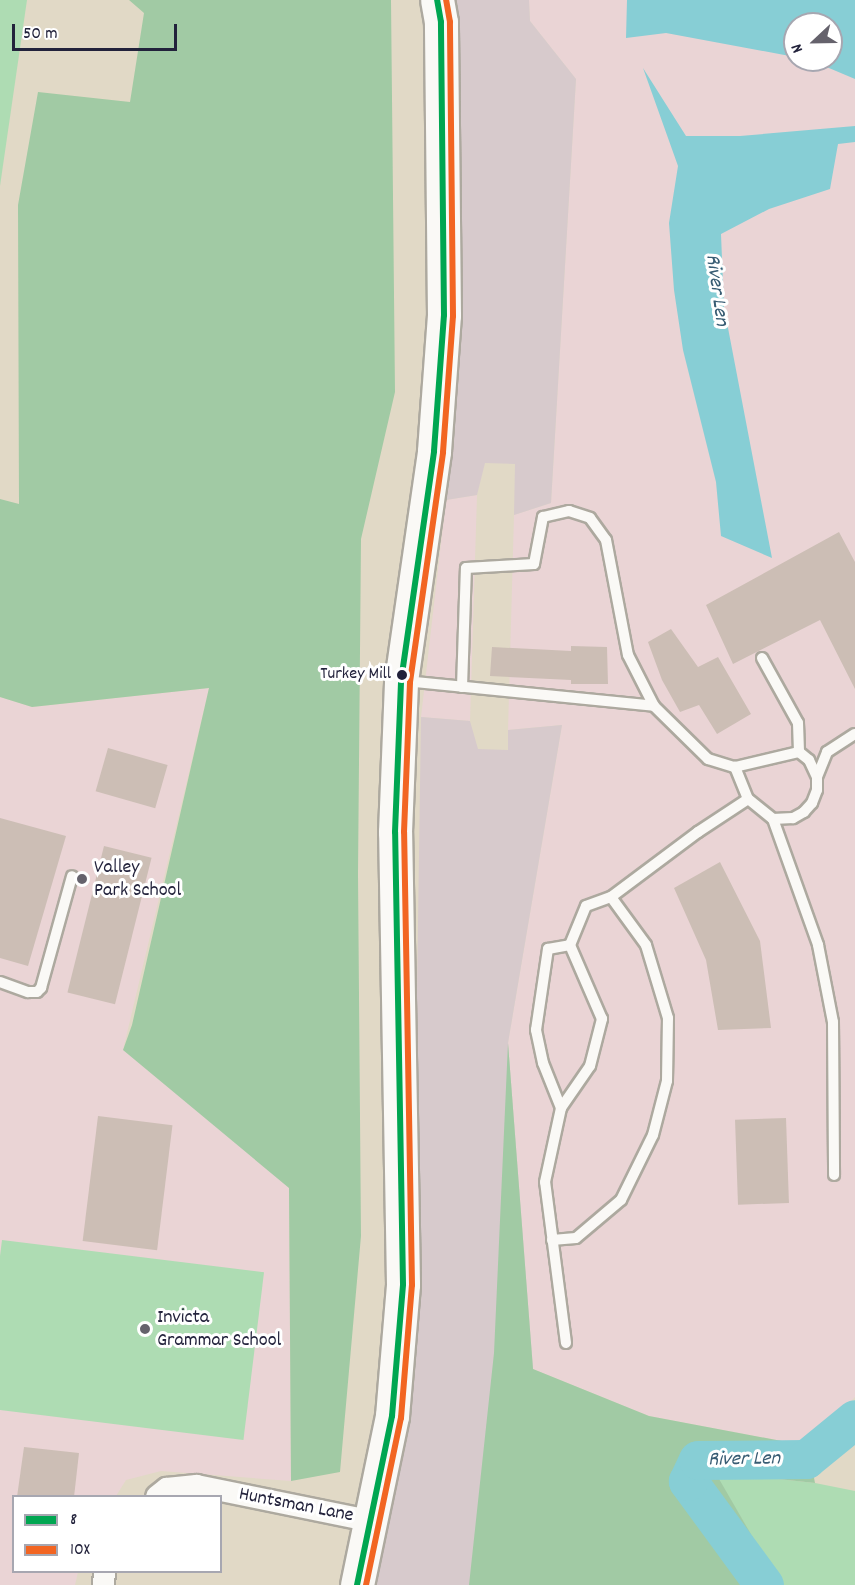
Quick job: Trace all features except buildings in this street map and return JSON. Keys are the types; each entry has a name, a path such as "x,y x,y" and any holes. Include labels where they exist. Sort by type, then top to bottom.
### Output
{"main road":[{"path":"357,1585 392,1416 403,1284 395,832 401,681 434,451 444,315 441,22 437,0"}],"street":[{"name":"Huntsman Lane","path":"158,1495 166,1488 196,1485 369,1520"}],"lane":[{"path":"462,687 466,568 534,564 543,517 569,511 590,518 606,540 628,655 654,706 708,759 735,766 799,752"},
{"path":"762,658 798,723 799,752 809,760 817,777"},
{"path":"401,681 654,706"},
{"path":"773,819 793,818 813,803 817,790 817,777 827,752 855,734"},
{"path":"735,766 748,799 773,819 818,945 833,1022 834,1175"},
{"path":"566,1343 545,1182 561,1108 590,1066 602,1019 570,945 586,906 611,897 698,832 748,799"},
{"path":"0,982 28,992 37,992 41,988 72,876"},
{"path":"552,1240 576,1238 621,1200 653,1135 667,1081 668,1018 646,945 611,897"},
{"path":"561,1108 543,1063 536,1030 548,949 570,945"}],"shaded area":[{"path":"454,0 529,0 530,21 576,79 551,503 514,515 515,464 485,463 477,495 446,500 460,63"},
{"path":"529,0 855,0 855,1397 808,1446 649,1416 533,1369 508,1043 562,725 508,730 514,515 551,503 576,79 530,21"},
{"path":"477,495 470,721 421,717 446,500"},
{"name":"Invicta Grammar School","path":"209,688 123,1050 296,1126 289,1188 291,1481 161,1471 126,1480 117,1495 12,1495 12,1573 78,1573 75,1585 0,1585 0,697 32,707"},
{"path":"421,717 470,721 478,749 508,750 508,730 562,725 508,1043 533,1369 515,1585 375,1585 411,1407"}],"green space":[{"path":"0,0 27,0 0,186"},
{"path":"129,0 391,0 395,392 361,539 358,874 361,1236 340,1472 291,1481 289,1188 123,1050 132,1025 209,688 32,707 0,697 0,499 19,504 18,205 38,92 130,102 144,13"},
{"path":"508,1043 533,1369 649,1416 808,1446 815,1483 715,1472 774,1574 776,1585 469,1585 494,1353"},
{"path":"2,1240 264,1272 243,1440 0,1410 0,1256"},
{"path":"714,1472 815,1483 855,1491 855,1585 776,1585 774,1574"}],"water":[{"path":"627,0 855,0 855,79 838,72 843,72 843,12 783,12 783,55 666,33 626,38"},
{"path":"643,68 686,136 740,136 855,126 855,142 838,144 830,189 769,209 721,234 724,307 772,558 721,536 716,482 683,350 674,290 669,223 678,166"}],"waterway":[{"name":"River Len","path":"764,1585 688,1481 698,1460 806,1459 855,1419"}],"transit line":[{"name":"8","path":"357,1585 392,1416 403,1284 395,832 401,681 434,451 444,315 441,22 437,0"},
{"name":"10X","path":"366,1585 401,1418 412,1285 404,832 410,682 443,452 453,316 450,22 446,0"}],"place":[{"name":"Turkey Mill","path":"402,675"},
{"name":"Valley Park School","path":"82,879"},
{"name":"Invicta Grammar School","path":"145,1329"}]}
